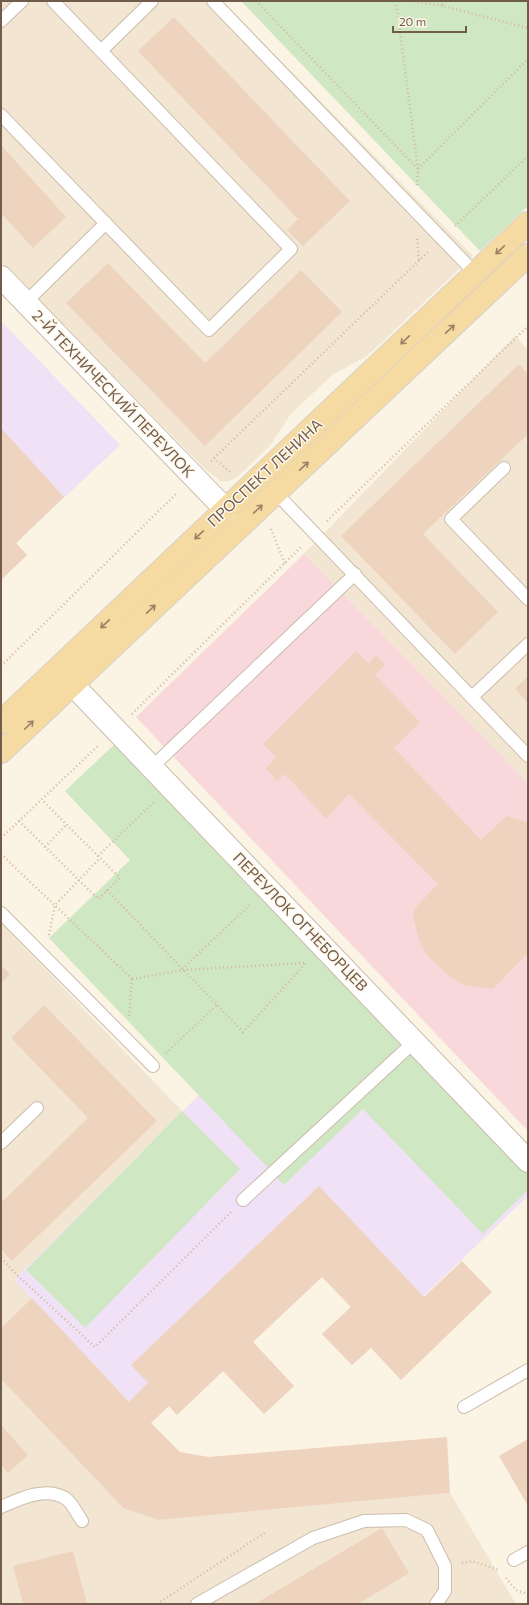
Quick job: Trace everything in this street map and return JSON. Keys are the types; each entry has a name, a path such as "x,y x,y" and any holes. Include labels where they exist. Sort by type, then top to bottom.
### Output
{"main road":[{"name":"ПРОСПЕКТ ЛЕНИНА","path":"1,722 65,676 241,525 268,485 475,273 528,223"},
{"name":"ПРОСПЕКТ ЛЕНИНА","path":"1,752 65,676 226,510 268,485 528,254"},
{"path":"226,510 241,525"}],"street":[{"name":"2-Й ТЕХНИЧЕСКИЙ ПЕРЕУЛОК","path":"4,286 25,303 226,510"},
{"name":"ПЕРЕУЛОК ОГНЕБОРЦЕВ","path":"65,676 528,1161"}],"lane":[{"path":"1,21 22,1"},
{"path":"1,115 209,330 291,249 53,1"},
{"path":"100,51 152,1"},
{"path":"213,1 475,273"},
{"path":"25,303 106,223"},
{"path":"504,468 451,519 528,600"},
{"path":"268,485 528,756"},
{"path":"152,767 355,574"},
{"path":"472,697 528,644"},
{"path":"1,913 153,1066"},
{"path":"243,1200 414,1042"},
{"path":"1,1144 37,1108"},
{"path":"464,1408 528,1370"},
{"path":"1,1507 24,1496 50,1493 66,1498 82,1520"},
{"path":"197,1604 313,1538 364,1521 406,1520 427,1530 445,1566 445,1591 436,1604"},
{"path":"514,1560 528,1552"}],"path":[{"path":"256,1 418,169"},
{"path":"396,1 418,169 414,209 419,261"},
{"path":"414,1 443,6 528,28"},
{"path":"439,1 443,6"},
{"path":"418,169 528,59"},
{"path":"208,464 528,156"},
{"path":"326,523 528,326"},
{"path":"214,458 230,473"},
{"path":"1,666 183,488"},
{"path":"270,524 284,564"},
{"path":"1,838 116,730 307,541"},
{"path":"45,957 55,905 99,857 158,798"},
{"path":"19,820 98,899 120,878 42,800"},
{"path":"45,847 66,825"},
{"path":"1,854 132,979"},
{"path":"107,890 243,1032 306,963"},
{"path":"182,970 256,898"},
{"path":"132,979 182,970 311,962"},
{"path":"127,1041 132,979"},
{"path":"153,1066 217,1005"},
{"path":"1,1258 18,1276 95,1347 243,1200"},
{"path":"157,1604 266,1532"},
{"path":"445,1566 472,1561 500,1571 516,1590 528,1594"}],"shaded area":[{"path":"1,1 222,1 473,256 367,356 332,375 290,415 270,446 236,478 222,482 204,468 1,262"},
{"path":"1,321 120,445 16,543 27,555 1,580"},
{"path":"515,336 528,350 528,783 304,554"},
{"path":"304,554 528,783 528,1131 136,717"},
{"path":"1,923 182,1111 14,1280 32,1298 1,1328"},
{"path":"320,974 528,1193 528,1196 352,1365 322,1334 351,1307 322,1277 253,1342 294,1386 264,1414 223,1371 177,1415 148,1383 129,1402 14,1280"},
{"path":"1,1379 123,1508 158,1520 450,1493 516,1604 1,1604"}],"green space":[{"path":"241,1 528,1 528,206 480,251"},
{"path":"116,743 528,1173 528,1190 483,1234 363,1109 284,1185 49,938 130,860 65,791"},
{"path":"182,1111 240,1169 85,1328 26,1270"}],"building":[{"path":"174,17 350,201 303,246 287,230 298,219 138,51"},
{"path":"1,145 66,217 33,248 1,213"},
{"path":"108,263 205,363 301,270 342,312 205,446 66,303"},
{"path":"519,364 528,374 528,438 526,436 423,534 498,612 455,654 341,536"},
{"path":"1,428 64,497 16,543 27,555 1,580"},
{"path":"356,651 369,664 376,654 385,665 375,675 420,722 394,748 481,840 507,816 528,822 528,953 493,989 464,985 451,978 428,956 420,943 413,917 414,909 438,884 349,794 326,819 285,774 277,781 266,768 276,757 263,744"},
{"path":"528,676 528,703 515,689"},
{"path":"1,965 10,974 1,983"},
{"path":"44,1005 157,1121 12,1261 1,1249 1,1203 88,1118 11,1038"},
{"path":"319,1186 424,1297 462,1261 492,1292 401,1380 371,1348 352,1365 322,1334 351,1307 322,1277 253,1342 294,1386 264,1414 223,1371 177,1415 169,1406 151,1423 180,1452 209,1457 447,1437 450,1493 158,1520 123,1508 1,1379 1,1328 32,1298 129,1402 148,1383 131,1365"},
{"path":"1,1425 28,1455 8,1473 1,1465"},
{"path":"528,1439 528,1506 499,1456"},
{"path":"382,1528 409,1573 358,1604 255,1604"},
{"path":"73,1551 87,1604 23,1604 13,1566"}]}
